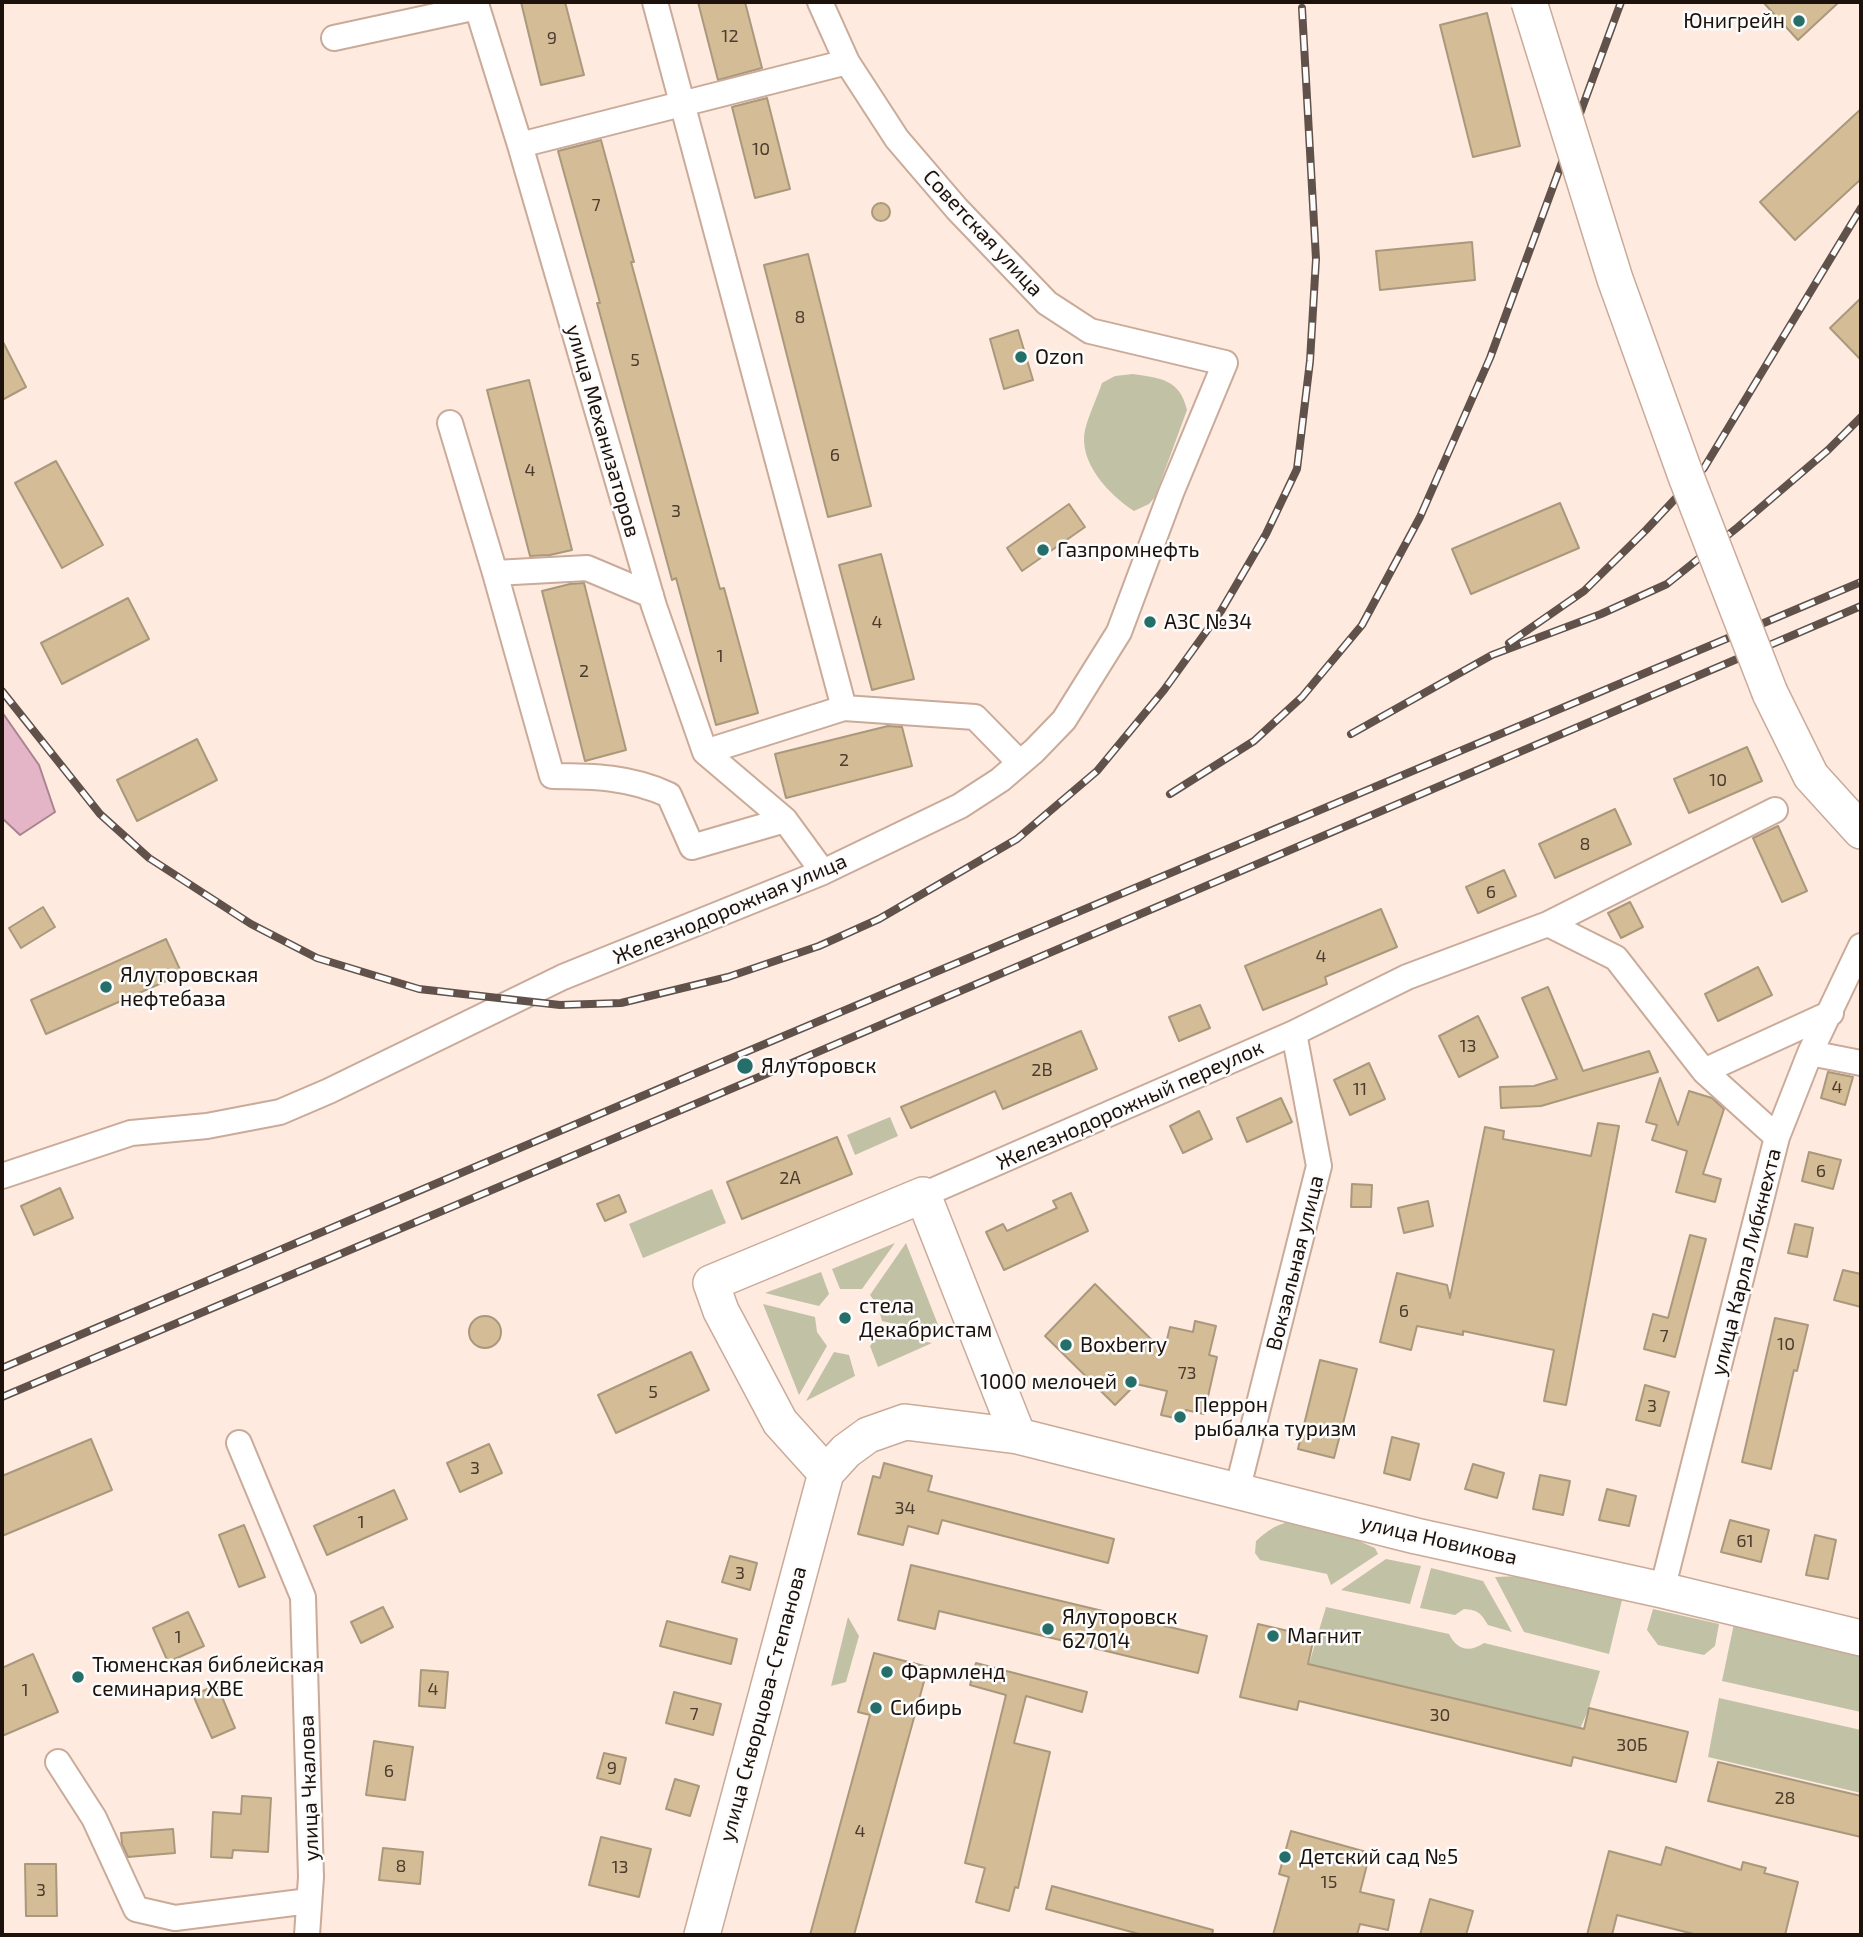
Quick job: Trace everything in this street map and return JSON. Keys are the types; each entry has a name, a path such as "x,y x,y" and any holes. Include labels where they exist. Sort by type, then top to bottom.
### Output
{"street":[{"path":"655,2 844,708"},
{"name":"Советская улица","path":"820,2 847,62 897,139 957,209 1047,303 1090,331 1225,363"},
{"path":"1529,2 1615,279 1769,693 1811,776 1861,831"},
{"name":"улица Механизаторов","path":"334,38 477,7 651,595 705,752"},
{"path":"520,145 847,62"},
{"name":"Железнодорожная улица","path":"2,1176 131,1133 207,1126 280,1112 329,1091 563,977 823,872 960,806 1000,780 1064,720 1119,632 1171,492 1225,363"},
{"path":"450,422 552,776 600,776 646,785 668,795 692,846 785,820"},
{"path":"495,573 587,568 651,595"},
{"path":"705,752 844,708 975,717 1020,763"},
{"path":"705,752 785,820 823,872"},
{"name":"Железнодорожный переулок","path":"826,1472 780,1422 721,1311 711,1283 923,1195 1294,1033 1407,977 1548,924 1775,810"},
{"path":"1548,924 1616,958 1704,1071 1777,1137"},
{"name":"улица Карла Либкнехта","path":"1662,1590 1777,1137 1810,1054 1861,946"},
{"path":"1704,1071 1831,1013"},
{"name":"Вокзальная улица","path":"1237,1491 1319,1166 1294,1033"},
{"path":"1810,1054 1861,1063"},
{"path":"923,1195 1018,1436"},
{"name":"улица Новикова","path":"826,1472 846,1451 869,1435 905,1422 1018,1436 1416,1535 1861,1638"},
{"name":"улица Чкалова","path":"239,1443 303,1597 311,1877 307,1935"},
{"name":"улица Скворцова-Степанова","path":"702,1935 826,1472"},
{"path":"58,1762 94,1818 136,1909 175,1917 309,1901"}],"green space":[{"path":"1133,374 1160,379 1174,386 1184,400 1187,410 1155,497 1149,504 1134,511 1115,496 1098,476 1086,454 1084,442 1085,430 1102,383 1115,376"},
{"path":"890,1117 898,1136 855,1155 847,1135"},
{"path":"712,1189 726,1223 643,1258 629,1224"},
{"path":"895,1243 862,1289 840,1289 832,1269"},
{"path":"906,1243 942,1335 882,1321 878,1306 870,1295"},
{"path":"821,1272 829,1294 819,1306 765,1293"},
{"path":"763,1304 815,1317 817,1332 827,1346 799,1395"},
{"path":"881,1332 932,1343 878,1367 870,1346"},
{"path":"834,1352 849,1355 855,1376 806,1401"},
{"path":"1308,1519 1375,1548 1378,1554 1331,1585 1327,1574 1260,1560 1255,1553 1256,1541 1263,1535 1274,1527"},
{"path":"1386,1559 1421,1566 1410,1604 1341,1590"},
{"path":"1431,1568 1483,1581 1512,1632 1488,1625 1481,1615 1473,1610 1464,1609 1455,1615 1420,1608"},
{"path":"1545,1575 1623,1596 1609,1654 1524,1632 1495,1577"},
{"path":"1326,1607 1449,1634 1456,1644 1468,1649 1484,1643 1600,1671 1580,1729 1309,1664"},
{"path":"1653,1609 1719,1624 1715,1646 1704,1655 1658,1645 1647,1630"},
{"path":"848,1617 859,1636 846,1682 831,1686"},
{"path":"1735,1619 1861,1649 1861,1712 1722,1681"},
{"path":"1719,1698 1861,1730 1861,1793 1708,1757"}],"shaded area":[{"path":"2,712 39,765 55,812 20,835 2,818"}],"building":[{"path":"521,2 565,2 584,75 541,85"},
{"path":"698,2 745,2 762,68 718,80"},
{"name":"Юнигрейн","path":"1763,2 1839,2 1798,40"},
{"path":"1487,13 1520,146 1473,157 1440,25"},
{"path":"767,98 790,189 755,198 732,107"},
{"path":"1861,109 1861,179 1795,240 1760,202"},
{"path":"601,140 634,262 631,262 720,589 724,588 758,713 716,725 676,578 672,580 558,151"},
{"path":"881,203 887,206 890,212 887,218 881,221 875,218 872,212 875,206"},
{"path":"1472,242 1475,280 1380,290 1376,251"},
{"path":"808,254 871,506 828,517 764,265"},
{"path":"1861,298 1861,360 1830,328"},
{"path":"1018,330 1033,380 1004,389 990,339"},
{"path":"2,340 26,387 2,400"},
{"path":"529,380 572,550 550,555 530,556 487,390"},
{"path":"56,461 103,545 62,568 15,483"},
{"path":"1560,503 1579,548 1471,594 1452,549"},
{"path":"1069,504 1085,527 1022,571 1007,548"},
{"path":"881,554 914,679 872,690 839,565"},
{"path":"584,583 626,750 585,761 542,591"},
{"path":"128,598 149,639 62,684 41,643"},
{"path":"888,726 902,727 912,766 786,798 775,754"},
{"path":"197,739 217,780 137,821 117,780"},
{"path":"1747,747 1762,781 1689,813 1674,779"},
{"path":"1615,809 1631,844 1555,878 1539,844"},
{"path":"1778,826 1807,891 1782,902 1753,838"},
{"path":"1504,870 1516,896 1478,913 1466,887"},
{"path":"1630,902 1643,927 1621,938 1608,913"},
{"path":"43,907 55,927 21,948 9,928"},
{"path":"1381,909 1397,947 1325,977 1327,984 1263,1010 1245,966"},
{"name":"Ялуторовская нефтебаза","path":"166,939 182,974 46,1034 31,1000"},
{"path":"1758,967 1772,995 1718,1021 1705,994"},
{"path":"1548,987 1583,1071 1649,1051 1658,1072 1541,1106 1501,1108 1500,1087 1534,1086 1557,1079 1522,998"},
{"path":"1200,1005 1210,1028 1179,1041 1169,1017"},
{"path":"1478,1016 1498,1057 1459,1077 1439,1036"},
{"path":"1081,1031 1097,1069 1003,1109 995,1091 911,1128 901,1107"},
{"path":"1369,1063 1385,1099 1350,1115 1334,1080"},
{"path":"1828,1072 1853,1077 1845,1105 1821,1098"},
{"path":"1660,1078 1678,1125 1689,1091 1712,1098 1724,1109 1703,1174 1721,1179 1715,1202 1676,1192 1687,1151 1652,1140 1657,1125 1646,1122"},
{"path":"1281,1098 1292,1122 1247,1142 1237,1118"},
{"path":"1199,1111 1212,1139 1183,1153 1170,1126"},
{"path":"1598,1123 1619,1126 1566,1405 1544,1401 1554,1350 1463,1331 1463,1335 1417,1326 1411,1350 1380,1342 1397,1273 1447,1285 1450,1298 1485,1127 1504,1131 1503,1139 1591,1156"},
{"path":"837,1137 852,1174 742,1219 727,1182"},
{"path":"1809,1152 1841,1160 1833,1189 1802,1181"},
{"path":"1352,1184 1372,1185 1371,1207 1351,1207"},
{"path":"60,1188 73,1218 34,1235 21,1206"},
{"path":"1071,1193 1088,1231 1004,1270 986,1232 1003,1224 1007,1231 1057,1208 1053,1201"},
{"path":"619,1195 626,1212 605,1221 597,1204"},
{"path":"1428,1201 1433,1226 1404,1233 1398,1208"},
{"path":"1795,1224 1813,1228 1807,1257 1788,1253"},
{"path":"1690,1235 1706,1239 1675,1357 1644,1349 1653,1314 1668,1318"},
{"path":"1843,1270 1861,1274 1861,1307 1834,1300"},
{"path":"1095,1284 1164,1352 1170,1327 1193,1332 1195,1321 1216,1326 1209,1355 1217,1357 1204,1414 1186,1410 1184,1420 1161,1415 1167,1391 1136,1384 1115,1405 1045,1336"},
{"path":"485,1316 496,1321 501,1332 496,1343 485,1348 474,1343 469,1332 474,1321"},
{"path":"1775,1318 1808,1325 1797,1371 1794,1370 1771,1469 1742,1462"},
{"path":"691,1352 709,1390 616,1433 598,1395"},
{"path":"1320,1360 1357,1369 1334,1458 1298,1449"},
{"path":"1645,1385 1669,1392 1660,1426 1636,1420"},
{"path":"1392,1437 1419,1444 1410,1480 1384,1473"},
{"path":"91,1439 112,1490 2,1536 2,1476"},
{"path":"489,1444 502,1473 460,1492 447,1463"},
{"path":"884,1463 932,1476 928,1491 1114,1539 1108,1563 942,1520 938,1534 908,1526 903,1545 858,1534 873,1476 880,1478"},
{"path":"1473,1464 1504,1473 1497,1498 1465,1489"},
{"path":"1540,1475 1570,1481 1563,1515 1533,1509"},
{"path":"1607,1489 1636,1496 1629,1526 1599,1520"},
{"path":"394,1490 407,1519 327,1555 314,1526"},
{"path":"1730,1520 1769,1530 1761,1562 1721,1552"},
{"path":"244,1525 265,1577 239,1587 219,1535"},
{"path":"1815,1535 1836,1540 1828,1579 1806,1575"},
{"path":"730,1556 757,1563 750,1590 722,1582"},
{"path":"911,1565 1207,1636 1198,1673 939,1611 935,1629 898,1620"},
{"path":"383,1607 393,1627 361,1643 351,1622"},
{"path":"188,1612 204,1646 168,1662 153,1628"},
{"path":"667,1621 737,1639 731,1664 660,1646"},
{"path":"1258,1624 1314,1637 1308,1664 1584,1729 1589,1708 1688,1732 1676,1782 1573,1757 1571,1766 1299,1701 1297,1710 1240,1697"},
{"path":"874,1653 928,1667 854,1935 810,1935 870,1715 858,1712"},
{"path":"33,1654 58,1712 2,1736 2,1668"},
{"path":"976,1663 1087,1692 1082,1712 1026,1696 1014,1743 1050,1752 1018,1888 1015,1887 1009,1911 976,1902 985,1868 965,1863 1006,1695 970,1685"},
{"path":"421,1670 448,1672 445,1708 419,1706"},
{"path":"217,1685 235,1728 212,1738 193,1695"},
{"path":"674,1692 721,1704 713,1735 666,1723"},
{"path":"374,1741 413,1747 405,1800 366,1795"},
{"path":"604,1753 626,1758 620,1784 597,1778"},
{"path":"1718,1762 1861,1796 1861,1837 1708,1801"},
{"path":"675,1779 699,1786 690,1816 666,1809"},
{"path":"242,1796 271,1798 268,1852 233,1850 232,1858 211,1857 213,1812 241,1814"},
{"path":"173,1829 175,1853 128,1857 122,1844 121,1833"},
{"path":"1291,1831 1370,1853 1360,1892 1394,1900 1388,1930 1360,1924 1357,1935 1273,1935 1289,1877 1279,1874"},
{"path":"601,1837 651,1849 639,1897 589,1885"},
{"path":"1666,1847 1741,1870 1743,1862 1766,1868 1764,1873 1798,1882 1785,1935 1698,1935 1617,1915 1612,1935 1587,1935 1609,1851 1661,1865"},
{"path":"383,1848 423,1852 420,1884 379,1880"},
{"path":"25,1864 56,1864 57,1916 26,1916"},
{"path":"1052,1886 1213,1930 1212,1935 1143,1935 1046,1909"},
{"path":"1430,1899 1473,1911 1466,1935 1420,1935"}],"railway":[{"path":"1170,794 1254,741 1302,697 1362,625 1420,517 1490,358 1621,2"},
{"path":"2,691 100,814 149,858 251,924 317,958 419,989 560,1005 621,1003 728,977 819,946 879,919 1017,839 1097,771 1164,690 1221,611 1266,534 1297,469 1310,361 1316,259 1302,8"},
{"path":"1509,643 1584,591 1704,468 1861,208"},
{"path":"1351,734 1492,655 1601,614 1667,584 1828,450 1861,417"},
{"path":"2,1368 1861,582"},
{"path":"2,1397 1861,606"}],"place":[{"name":"Юнигрейн","path":"1799,21"},
{"name":"Ozon","path":"1021,357"},
{"name":"Газпромнефть","path":"1043,550"},
{"name":"АЗС №34","path":"1150,622"},
{"name":"Ялуторовская нефтебаза","path":"106,987"},
{"name":"Ялуторовск","path":"745,1066"},
{"name":"стела Декабристам","path":"845,1318"},
{"name":"Boxberry","path":"1066,1345"},
{"name":"1000 мелочей","path":"1131,1382"},
{"name":"Перрон рыбалка туризм","path":"1180,1417"},
{"name":"Ялуторовск 627014","path":"1048,1629"},
{"name":"Магнит","path":"1273,1636"},
{"name":"Фармленд","path":"887,1672"},
{"name":"Тюменская библейская семинария ХВЕ","path":"78,1677"},
{"name":"Сибирь","path":"876,1708"},
{"name":"Детский сад №5","path":"1285,1857"}]}
